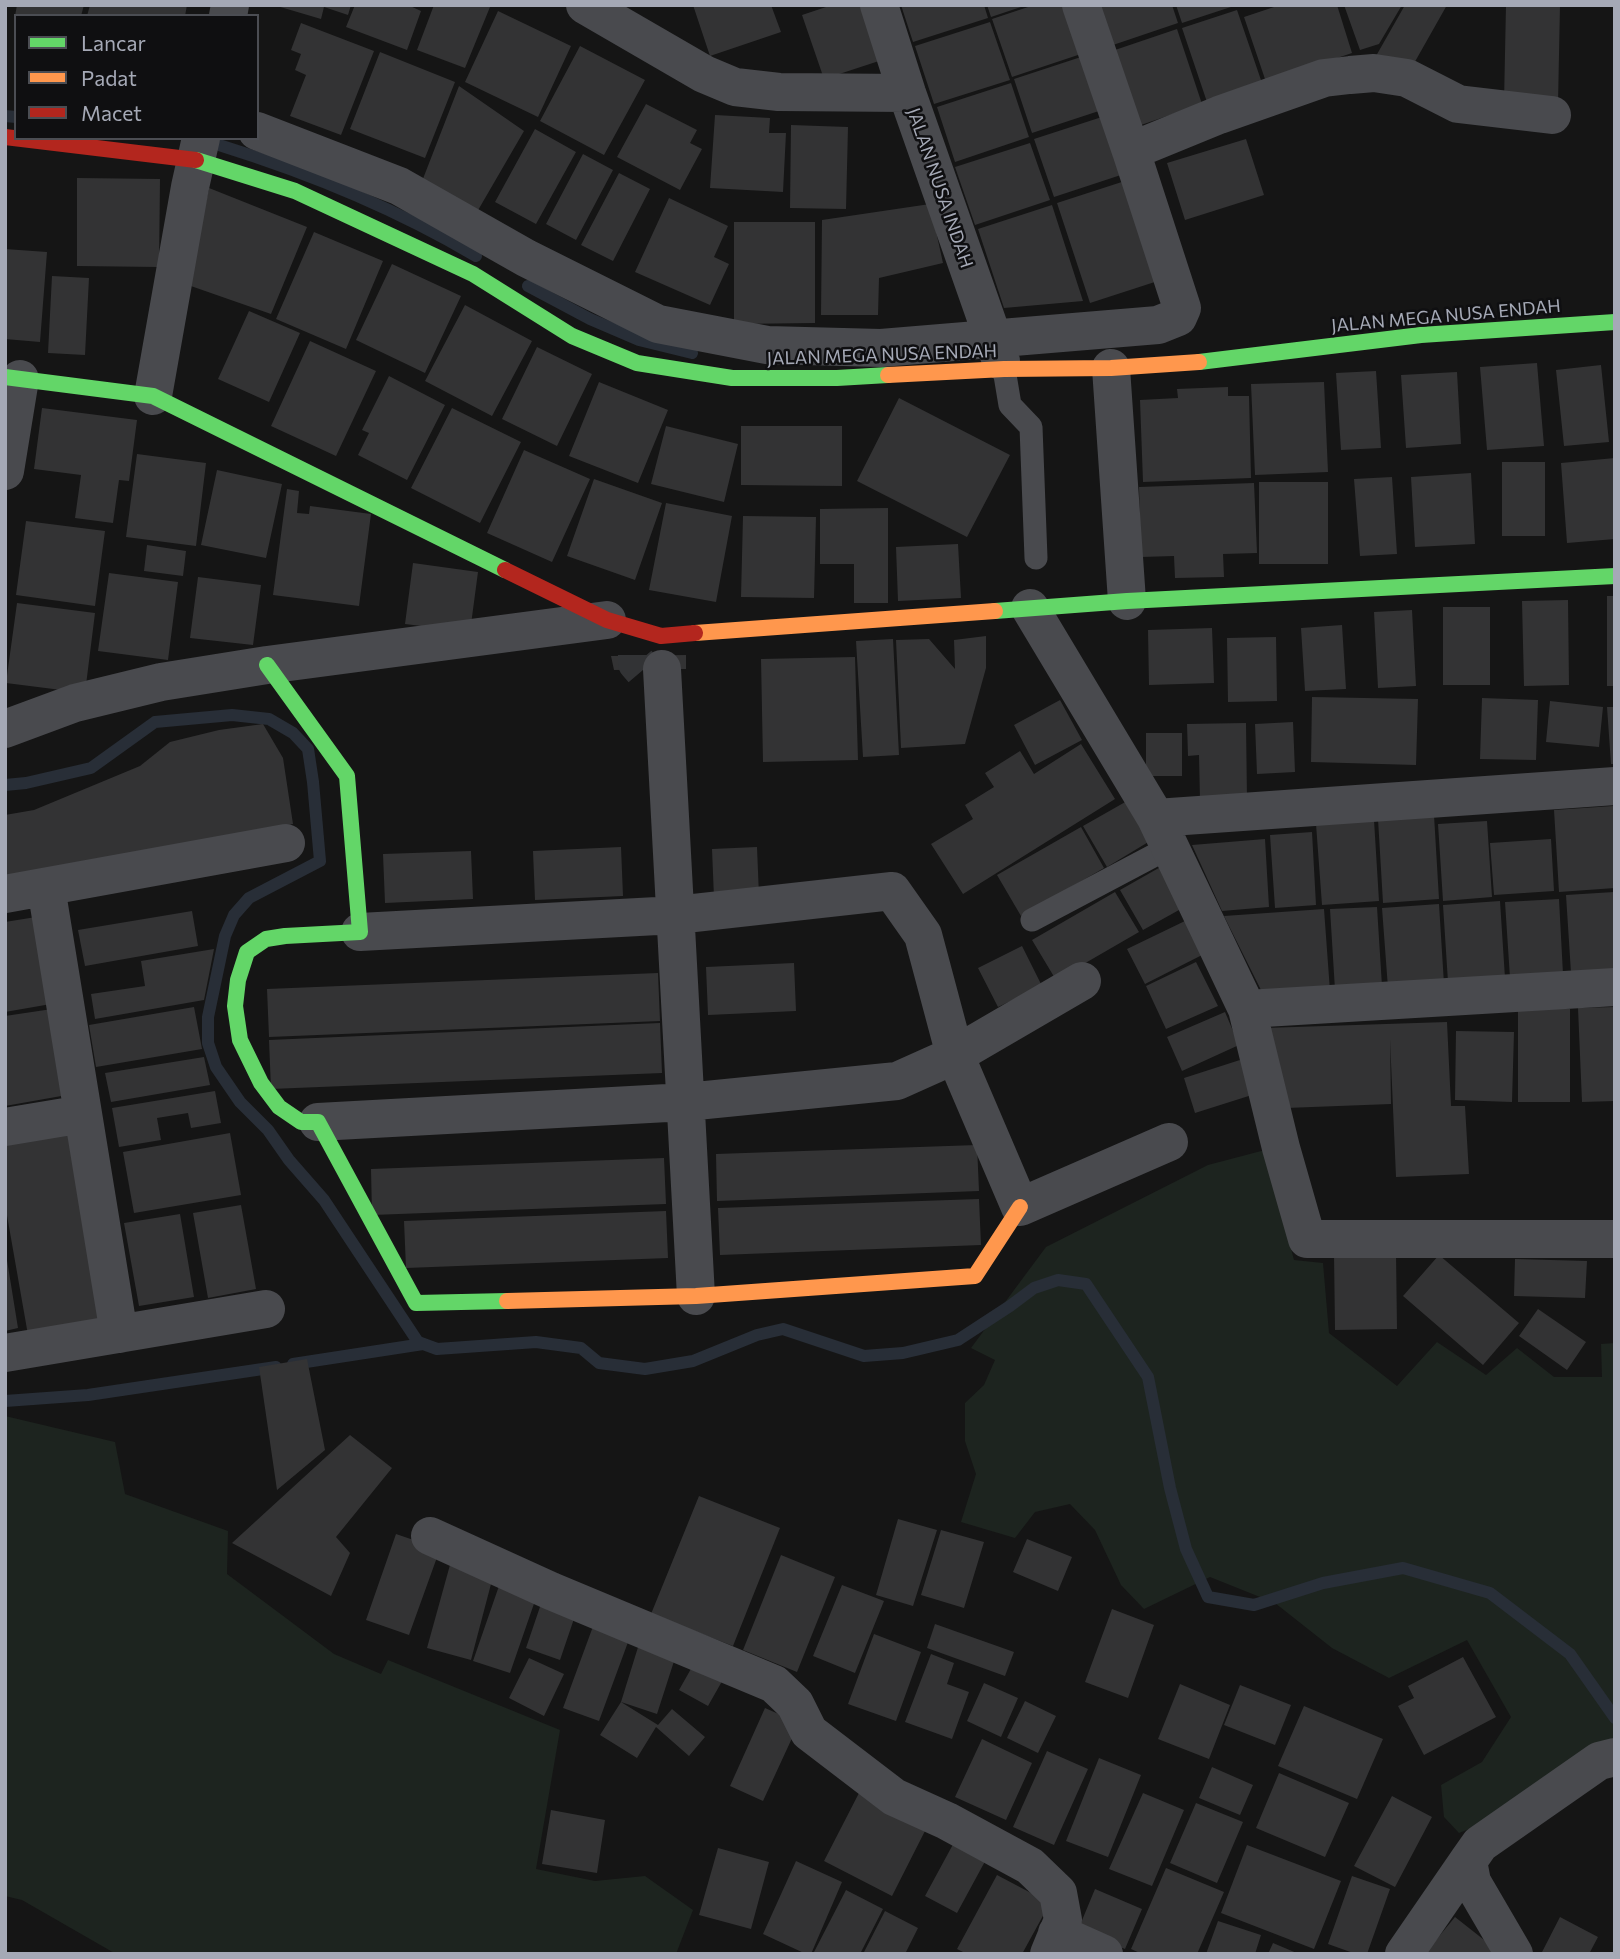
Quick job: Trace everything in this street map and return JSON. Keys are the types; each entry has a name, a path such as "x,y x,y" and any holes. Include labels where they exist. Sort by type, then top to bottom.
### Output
{"street":[{"path":"585,5 704,74 735,87 779,92 908,93"},
{"name":"JALAN NUSA INDAH","path":"879,5 998,354"},
{"path":"259,132 399,186 526,258 658,324 767,345 998,354 1158,325 1178,317 1182,308 1081,5"},
{"path":"1130,151 1219,115 1324,78 1350,75 1374,73 1407,78 1458,104 1552,115"},
{"name":"JALAN MEGA NUSA ENDAH","path":"54,140 199,149 473,274 572,336 637,363 732,379 837,379 998,354 1111,368 1170,365 1421,335 1615,322"},
{"path":"153,396 199,149"},
{"path":"1111,368 1127,601"},
{"path":"5,471 13,378 153,396 646,653"},
{"path":"5,729 75,703 161,682 267,665 646,653 1030,608 1615,576"},
{"path":"1030,608 1163,832 1247,1009 1281,1148 1307,1239 1615,1239"},
{"path":"646,653 676,915 696,1296"},
{"path":"267,665 347,776 360,932"},
{"path":"1163,832 1615,786"},
{"path":"5,894 286,844"},
{"path":"46,887 119,1334"},
{"path":"1020,1207 955,1055 923,935 891,891 676,915 285,936 266,939 247,952 237,980 235,1006 240,1040 261,1083 279,1107 301,1122 686,1102 897,1081 955,1055 1082,981"},
{"path":"1247,1009 1615,987"},
{"path":"5,1127 83,1114"},
{"path":"318,1122 416,1303 696,1296 975,1276 1020,1207 1169,1142"},
{"path":"5,1353 266,1309"},
{"path":"430,1535 551,1591 774,1684 795,1704 809,1732 894,1797 947,1821 1030,1866 1058,1893 1063,1920 1053,1944 1104,1954"},
{"path":"1404,1954 1480,1844 1607,1759"},
{"path":"1468,1861 1472,1882 1514,1954"}],"lane":[{"path":"998,354 1010,405 1031,427 1036,558"},
{"path":"1032,920 1163,832"}],"shaded area":[{"path":"1265,1150 1294,1260 1323,1263 1329,1333 1397,1386 1437,1342 1486,1375 1517,1348 1554,1377 1602,1377 1601,1344 1615,1343 1615,1740 1492,1820 1459,1833 1444,1817 1441,1785 1482,1762 1511,1717 1467,1640 1389,1678 1332,1648 1275,1603 1210,1577 1144,1609 1121,1585 1095,1530 1070,1504 1035,1512 1015,1538 961,1522 976,1474 965,1441 965,1403 984,1385 995,1360 971,1348 1046,1247 1208,1165"},
{"path":"5,1416 115,1442 125,1494 228,1531 227,1574 334,1654 381,1674 388,1660 560,1730 536,1869 595,1881 645,1876 693,1910 676,1954 116,1954 22,1900 5,1896"}],"building":[{"path":"17,5 84,5 82,14 15,14"},
{"path":"90,5 187,5 185,14 88,14"},
{"path":"351,5 348,15 324,7 321,19 277,6"},
{"path":"355,5 408,5 421,11 407,50 346,27"},
{"path":"434,5 490,7 465,68 417,50"},
{"path":"693,5 771,5 781,32 710,56"},
{"path":"832,5 863,5 882,60 824,79 802,15"},
{"path":"901,5 984,5 988,18 913,42"},
{"path":"987,5 1024,5 1024,6 991,17"},
{"path":"1034,5 1072,5 1087,52 1012,77 992,19"},
{"path":"1099,5 1172,5 1178,23 1113,45"},
{"path":"1176,5 1234,5 1234,6 1182,23"},
{"path":"1280,5 1337,5 1352,53 1266,82 1244,17"},
{"path":"1344,5 1402,5 1379,44 1360,50"},
{"path":"1405,5 1447,5 1408,74 1376,56"},
{"path":"1506,5 1560,5 1558,104 1504,102"},
{"path":"1237,10 1262,83 1207,102 1182,28"},
{"path":"498,11 571,46 538,117 465,82"},
{"path":"990,22 1010,80 934,104 915,46"},
{"path":"301,23 374,51 341,135 290,116 306,75 295,70 301,54 291,50"},
{"path":"1177,29 1202,104 1141,125 1115,50"},
{"path":"580,46 645,80 604,155 540,121"},
{"path":"380,52 455,82 425,158 350,129"},
{"path":"1087,55 1105,109 1032,133 1014,79"},
{"path":"1011,83 1029,137 955,162 937,107"},
{"path":"459,86 524,131 477,212 419,189"},
{"path":"646,104 697,130 690,143 702,149 680,190 617,157"},
{"path":"715,115 770,118 769,133 786,133 783,192 710,188"},
{"path":"1108,115 1127,173 1054,197 1034,139"},
{"path":"791,125 848,127 846,209 790,208"},
{"path":"535,129 576,152 536,224 495,202"},
{"path":"1246,139 1264,195 1185,220 1167,163"},
{"path":"1030,143 1050,200 975,225 955,167"},
{"path":"583,154 613,170 576,240 546,224"},
{"path":"619,173 650,189 613,261 581,245"},
{"path":"77,178 160,179 159,267 77,266"},
{"path":"1131,179 1164,279 1090,303 1057,203"},
{"path":"209,188 307,227 271,314 188,285"},
{"path":"669,198 728,226 714,257 729,264 710,305 635,272"},
{"path":"930,204 943,263 879,278 878,315 821,315 822,220"},
{"path":"1052,205 1083,301 1004,308 978,229"},
{"path":"734,222 815,222 815,323 734,324"},
{"path":"314,232 383,261 346,349 276,319"},
{"path":"5,249 47,252 40,342 5,339"},
{"path":"392,264 461,296 425,373 356,340"},
{"path":"52,276 89,278 85,355 48,353"},
{"path":"465,305 532,341 492,416 425,381"},
{"path":"249,311 300,333 269,402 218,379"},
{"path":"310,341 376,371 336,456 271,426"},
{"path":"537,347 592,374 557,446 502,419"},
{"path":"1537,363 1544,446 1487,450 1480,367"},
{"path":"1601,365 1609,442 1564,446 1556,370"},
{"path":"1376,371 1381,448 1341,450 1336,373"},
{"path":"1457,372 1461,444 1406,448 1401,375"},
{"path":"389,376 445,405 407,480 358,455 369,433 362,430"},
{"path":"599,382 668,410 638,483 569,456"},
{"path":"1324,382 1328,472 1255,475 1251,384"},
{"path":"1228,387 1228,396 1249,396 1251,478 1143,482 1140,400 1178,398 1177,389"},
{"path":"899,398 1010,455 967,537 857,481"},
{"path":"42,408 137,420 129,481 119,480 113,523 75,518 81,475 34,469"},
{"path":"452,408 521,442 480,523 411,488"},
{"path":"666,426 738,444 724,502 651,484"},
{"path":"741,426 842,426 842,486 741,485"},
{"path":"524,450 590,479 552,562 487,533"},
{"path":"137,454 206,463 196,546 126,537"},
{"path":"1615,458 1615,539 1567,543 1561,463"},
{"path":"1502,462 1545,462 1545,536 1502,536"},
{"path":"217,470 282,484 266,558 201,545"},
{"path":"1471,473 1475,544 1415,547 1411,477"},
{"path":"1392,477 1397,554 1360,556 1354,479"},
{"path":"594,479 662,503 635,580 567,556"},
{"path":"1259,482 1328,482 1328,564 1259,564"},
{"path":"1254,483 1257,553 1223,554 1224,577 1175,578 1174,556 1141,557 1139,487"},
{"path":"287,489 299,491 297,513 309,514 310,506 371,514 359,606 273,595"},
{"path":"666,503 732,516 716,602 649,590"},
{"path":"888,508 888,603 854,603 854,564 820,564 820,509"},
{"path":"743,516 816,517 814,598 741,597"},
{"path":"26,521 105,531 95,606 16,595"},
{"path":"958,544 961,598 898,601 896,547"},
{"path":"147,545 186,551 183,576 144,571"},
{"path":"413,563 478,572 470,632 405,624"},
{"path":"109,573 178,582 168,660 98,651"},
{"path":"198,577 261,585 253,645 190,638"},
{"path":"1607,596 1615,596 1615,686 1607,686"},
{"path":"1568,600 1569,685 1524,686 1522,601"},
{"path":"17,603 95,613 85,693 6,683"},
{"path":"1443,607 1490,607 1490,685 1443,685"},
{"path":"1412,610 1416,686 1378,688 1374,612"},
{"path":"1342,625 1346,689 1305,691 1301,628"},
{"path":"1212,628 1214,683 1149,685 1148,630"},
{"path":"986,636 986,668 965,744 901,748 896,640 929,639 955,669 954,640"},
{"path":"1276,637 1277,701 1228,702 1227,638"},
{"path":"893,639 899,755 863,757 856,641"},
{"path":"686,655 686,669 614,670 611,656"},
{"path":"855,657 858,760 763,762 761,659"},
{"path":"1312,697 1418,699 1416,765 1311,762"},
{"path":"1482,698 1538,700 1536,760 1480,759"},
{"path":"1060,700 1082,740 1035,765 1014,725"},
{"path":"1550,701 1603,707 1599,747 1546,742"},
{"path":"1607,707 1615,707 1615,764 1611,764"},
{"path":"1293,722 1295,772 1257,774 1255,724"},
{"path":"1246,723 1247,800 1200,800 1199,755 1188,756 1187,724"},
{"path":"263,724 283,758 293,824 5,876 5,815 34,810 140,766 170,742 219,730"},
{"path":"1146,733 1182,733 1182,776 1146,776"},
{"path":"1081,744 1115,799 963,894 931,844 973,819 965,805 994,787 985,773 1020,751 1034,774"},
{"path":"1127,801 1150,841 1107,867 1083,826"},
{"path":"1613,806 1615,888 1559,892 1554,810"},
{"path":"1434,815 1439,899 1383,903 1378,819"},
{"path":"1374,820 1379,901 1322,905 1316,824"},
{"path":"1487,821 1492,897 1443,901 1438,824"},
{"path":"1081,827 1104,868 1021,916 997,875"},
{"path":"1312,832 1316,905 1275,908 1270,835"},
{"path":"1265,839 1269,907 1222,911 1192,845"},
{"path":"1551,839 1554,891 1494,895 1490,843"},
{"path":"621,847 623,896 535,900 533,851"},
{"path":"757,847 759,896 714,898 712,849"},
{"path":"471,851 473,899 385,903 383,854"},
{"path":"1164,865 1188,905 1143,930 1120,890"},
{"path":"1115,892 1139,932 1056,980 1032,940"},
{"path":"1614,892 1615,970 1571,973 1566,895"},
{"path":"1559,899 1563,974 1510,978 1505,902"},
{"path":"1500,901 1505,978 1448,982 1443,905"},
{"path":"1439,904 1444,984 1388,988 1382,908"},
{"path":"1377,907 1382,986 1335,990 1330,909"},
{"path":"1324,909 1330,991 1264,996 1224,916"},
{"path":"192,911 198,946 85,966 78,930"},
{"path":"36,917 51,1004 5,1012 5,922"},
{"path":"1187,920 1204,954 1145,984 1127,949"},
{"path":"1022,946 1042,986 998,1007 978,968"},
{"path":"214,949 204,1000 95,1019 91,994 145,986 141,961"},
{"path":"1196,962 1218,1006 1166,1029 1146,986"},
{"path":"794,963 796,1011 708,1015 706,967"},
{"path":"658,973 660,1021 269,1037 267,989"},
{"path":"194,1007 202,1049 96,1067 89,1025"},
{"path":"1615,1007 1615,1101 1582,1102 1578,1008"},
{"path":"52,1009 67,1095 5,1106 5,1016"},
{"path":"1518,1009 1570,1009 1570,1102 1518,1102"},
{"path":"1225,1012 1239,1045 1182,1071 1167,1037"},
{"path":"1447,1022 1451,1106 1465,1106 1469,1174 1396,1177 1390,1039 1391,1104 1286,1108 1264,1028"},
{"path":"660,1023 662,1073 271,1089 269,1040"},
{"path":"1456,1031 1514,1032 1512,1102 1455,1100"},
{"path":"204,1057 210,1085 111,1102 105,1073"},
{"path":"1243,1059 1255,1094 1195,1113 1184,1078"},
{"path":"215,1091 221,1123 191,1128 188,1113 157,1118 161,1140 119,1147 112,1108"},
{"path":"230,1133 241,1195 134,1213 123,1152"},
{"path":"68,1134 101,1322 28,1335 5,1204 5,1145"},
{"path":"977,1145 979,1191 717,1201 716,1154"},
{"path":"664,1158 666,1204 372,1215 371,1169"},
{"path":"979,1199 981,1245 720,1255 718,1208"},
{"path":"241,1205 256,1289 208,1298 193,1213"},
{"path":"666,1211 668,1258 406,1268 404,1221"},
{"path":"180,1214 194,1297 139,1306 124,1223"},
{"path":"1334,1253 1396,1253 1397,1329 1335,1330"},
{"path":"1439,1255 1519,1323 1483,1365 1403,1296"},
{"path":"1515,1259 1587,1261 1585,1298 1514,1296"},
{"path":"5,1260 18,1328 5,1331"},
{"path":"1538,1309 1586,1342 1567,1370 1519,1336"},
{"path":"307,1359 325,1450 277,1490 259,1367"},
{"path":"350,1435 392,1468 336,1537 350,1553 331,1596 232,1543"},
{"path":"699,1496 780,1528 733,1646 651,1614"},
{"path":"898,1519 937,1530 913,1606 876,1595"},
{"path":"941,1530 984,1542 964,1608 921,1595"},
{"path":"396,1534 440,1549 409,1635 366,1620"},
{"path":"1027,1539 1072,1557 1058,1591 1013,1572"},
{"path":"453,1554 496,1565 471,1660 427,1648"},
{"path":"781,1555 835,1577 797,1672 743,1650"},
{"path":"500,1583 537,1595 510,1673 473,1661"},
{"path":"842,1585 884,1601 855,1673 813,1656"},
{"path":"544,1595 578,1607 560,1660 526,1648"},
{"path":"1112,1609 1154,1625 1128,1698 1085,1682"},
{"path":"595,1621 631,1634 599,1721 563,1708"},
{"path":"935,1624 1014,1652 1005,1676 927,1648"},
{"path":"874,1634 921,1652 896,1721 848,1704"},
{"path":"639,1644 676,1655 657,1714 621,1702"},
{"path":"931,1654 954,1663 947,1684 969,1692 952,1739 905,1722"},
{"path":"1463,1657 1496,1717 1424,1755 1398,1706 1414,1698 1408,1686"},
{"path":"529,1658 564,1674 544,1716 509,1698"},
{"path":"696,1660 725,1676 708,1706 679,1690"},
{"path":"984,1683 1018,1698 1001,1737 967,1721"},
{"path":"1180,1684 1230,1705 1209,1759 1158,1739"},
{"path":"1240,1685 1291,1705 1275,1745 1224,1725"},
{"path":"1025,1701 1056,1716 1038,1753 1007,1738"},
{"path":"621,1702 658,1725 672,1709 705,1737 689,1756 656,1727 637,1758 600,1735"},
{"path":"1304,1706 1383,1739 1357,1799 1278,1766"},
{"path":"765,1708 799,1723 763,1801 730,1786"},
{"path":"982,1739 1032,1763 1006,1820 955,1797"},
{"path":"1047,1751 1088,1769 1054,1845 1013,1827"},
{"path":"1099,1758 1141,1775 1108,1857 1066,1841"},
{"path":"1212,1767 1253,1785 1240,1815 1199,1798"},
{"path":"1279,1773 1349,1803 1325,1857 1256,1828"},
{"path":"859,1793 927,1827 892,1896 824,1861"},
{"path":"1143,1793 1184,1810 1152,1886 1109,1869"},
{"path":"1392,1796 1432,1817 1395,1887 1354,1866"},
{"path":"1196,1803 1243,1822 1217,1883 1170,1863"},
{"path":"551,1810 605,1820 597,1873 542,1864"},
{"path":"957,1837 989,1854 957,1913 925,1896"},
{"path":"1247,1845 1341,1881 1314,1949 1221,1913"},
{"path":"718,1848 769,1862 751,1929 699,1915"},
{"path":"796,1861 842,1882 811,1954 763,1934"},
{"path":"1166,1868 1224,1892 1197,1954 1142,1954 1131,1949"},
{"path":"997,1875 1050,1903 1022,1954 967,1954 957,1949"},
{"path":"1352,1876 1390,1889 1367,1954 1356,1954 1328,1944"},
{"path":"1095,1889 1142,1909 1125,1949 1078,1930"},
{"path":"846,1890 883,1909 860,1954 813,1954"},
{"path":"885,1911 918,1928 905,1954 863,1954"},
{"path":"1455,1917 1502,1954 1431,1954 1427,1951"},
{"path":"1560,1917 1598,1937 1589,1954 1541,1954"},
{"path":"1218,1921 1261,1935 1255,1954 1206,1954"},
{"path":"1273,1943 1299,1954 1268,1954"}],"waterway":[{"path":"5,116 14,117"},
{"path":"219,145 286,167 351,193 414,222 476,256"},
{"path":"528,286 590,319 639,340 692,353"},
{"path":"5,785 26,783 91,768 155,722 232,715 269,719 293,733 308,749 320,861 249,898 234,915 225,936 208,1017 208,1043 216,1067 240,1102 268,1130 289,1160 324,1200 418,1342 437,1349 536,1342 581,1348 599,1363 645,1369 693,1361 757,1335 783,1329 864,1356 903,1353 958,1340 1034,1288 1058,1280 1086,1284 1148,1377 1170,1488 1186,1549 1208,1597 1254,1605 1323,1583 1403,1568 1490,1593 1570,1654 1615,1718"},
{"path":"293,1364 423,1344"},
{"path":"5,1401 88,1395 276,1367"}],"tunnel":[{"path":"637,655 637,663 643,670"}],"traffic: fast":[{"path":"196,160 295,191 473,274 572,336 637,363 732,378 888,375"},
{"path":"1199,362 1421,335 1615,322"},
{"path":"5,377 153,396 505,570"},
{"path":"995,611 1127,601 1615,576"},
{"path":"267,665 347,776 360,932 266,939 247,952 238,980 235,1006 240,1040 261,1083 279,1107 301,1122 318,1122 416,1303 507,1301"}],"traffic: slow":[{"path":"888,375 1004,369 1111,368 1199,362"},
{"path":"695,633 995,611"},
{"path":"507,1301 696,1296 975,1276 1020,1207"}],"traffic: jam":[{"path":"5,137 14,138"},
{"path":"30,140 196,160"},
{"path":"505,570 607,620 661,636 695,633"}]}
